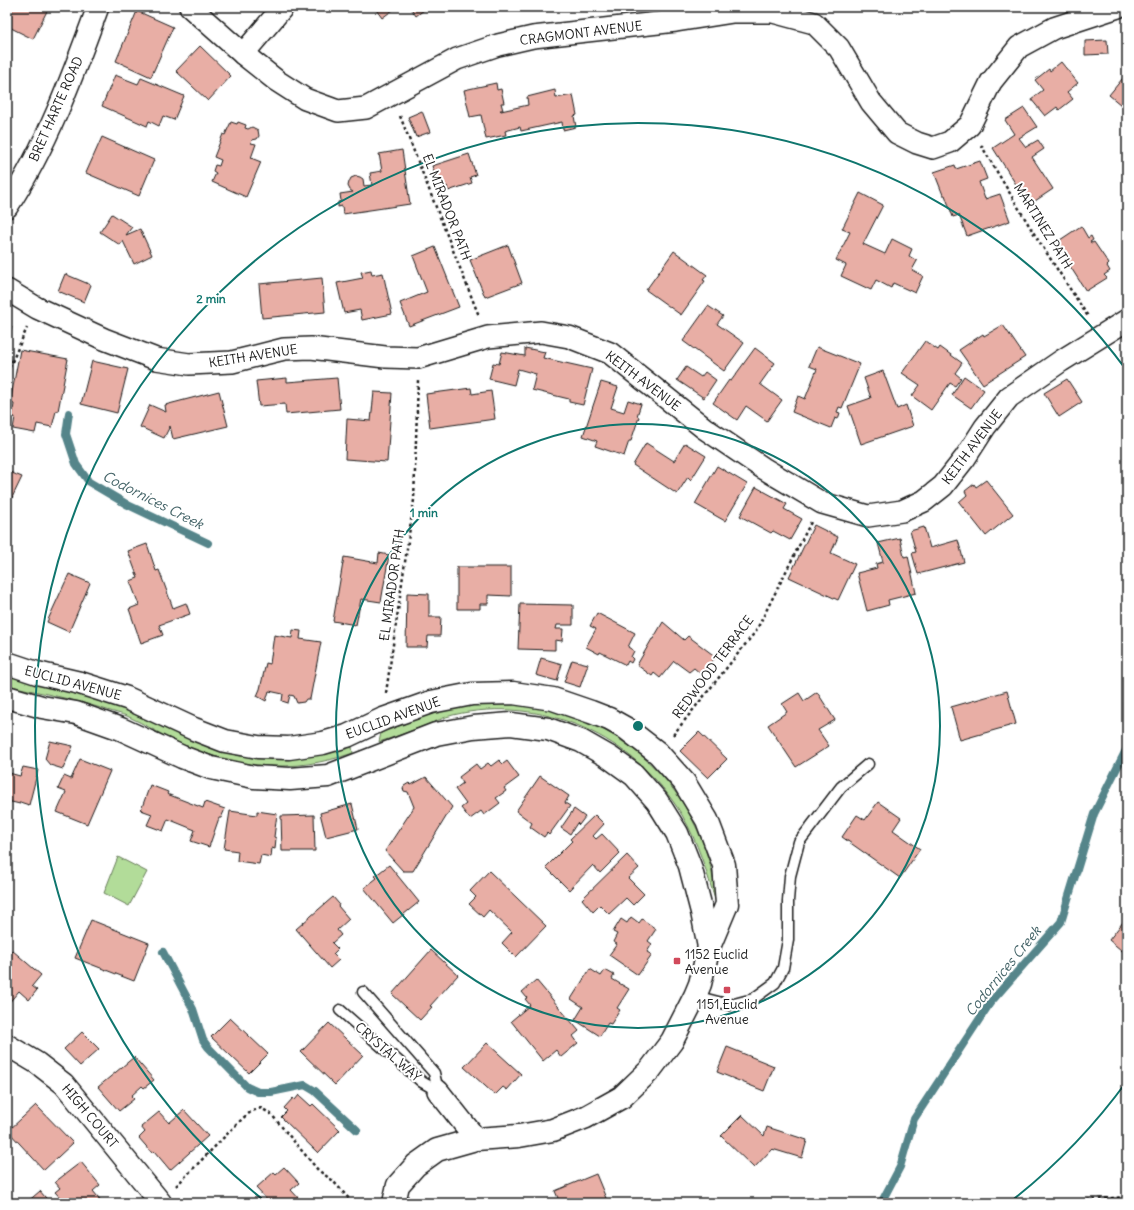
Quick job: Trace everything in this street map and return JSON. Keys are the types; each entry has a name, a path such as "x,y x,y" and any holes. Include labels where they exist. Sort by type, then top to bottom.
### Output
{"street":[{"name":"BRET HARTE ROAD","path":"7,207 42,143 77,63 98,7"},
{"name":"CRAGMONT AVENUE","path":"190,7 243,54 277,81 305,99 338,111 366,108 457,59 498,45 533,37 676,21 733,12 773,12 814,23 839,48 870,102 897,133 917,143 933,148 950,142 970,126 991,82 1019,47 1054,28 1118,7"},
{"path":"243,54 283,7"},
{"name":"KEITH AVENUE","path":"7,290 37,308 104,339 156,360 189,364 232,362 284,349 311,348 418,358 488,337 541,332 569,337 610,353 704,428 763,468 822,503 868,516 902,511 924,501 943,486 965,458 985,427 1009,397 1061,361 1127,320"},
{"name":"EUCLID AVENUE","path":"7,663 37,673 80,683 127,698 226,741 258,747 289,748 322,743 347,736 383,719 431,702 472,694 513,693 553,699 597,714 627,729 658,753 684,782 707,820 724,866 727,904 709,947 695,996 672,1041 650,1070 622,1097 586,1117 553,1130 519,1136 476,1139 437,1150 416,1165 398,1185 394,1203"},
{"name":"EUCLID AVENUE","path":"7,697 42,707 76,713 121,729 182,757 211,768 254,777 290,779 328,776 436,734 473,727 511,724 548,729 581,741 609,757 634,775 657,801 677,832 690,866 709,947"},
{"name":"HIGH COURT","path":"7,1045 38,1063 64,1084 161,1202"},
{"name":"CRYSTAL WAY","path":"438,1091 476,1139"}],"lane":[{"path":"695,996 730,1005 753,999 775,983 783,968 788,940 788,901 790,876 799,842 841,787 868,764"},
{"name":"CRYSTAL WAY","path":"363,992 434,1073 438,1091"},
{"name":"CRYSTAL WAY","path":"340,1010 422,1082 438,1091"}],"path":[{"name":"EL MIRADOR PATH","path":"403,123 472,299"},
{"name":"MARTINEZ PATH","path":"970,126 1033,232 1101,336"},
{"path":"7,373 37,308"},
{"name":"EL MIRADOR PATH","path":"383,719 414,500 418,358"},
{"name":"REDWOOD TERRACE","path":"658,753 756,631 822,503"},
{"path":"161,1202 243,1118 252,1111 261,1108 271,1114 318,1170 332,1180 353,1203"},
{"path":"1045,1203 1127,1197"}],"green space":[{"path":"7,675 101,700 143,716 216,749 233,754 268,759 285,758 320,754 354,745 352,747 353,753 330,760 308,764 265,766 244,763 201,752 166,737 127,716 70,699 7,685"},
{"path":"512,703 552,709 579,718 605,730 628,745 650,763 668,783 684,806 698,831 711,869 716,903 706,869 688,825 662,787 639,764 613,744 584,728 553,717 520,711 487,710 453,715 379,742 381,733 427,715 462,705"},
{"path":"118,857 147,872 129,906 104,893"}],"building":[{"path":"7,7 49,7 33,39 7,26"},
{"path":"374,7 397,7 382,18"},
{"path":"410,7 428,7 416,16"},
{"path":"137,11 173,27 151,77 116,61"},
{"path":"1107,40 1108,54 1085,55 1085,41"},
{"path":"200,46 231,76 208,101 176,71"},
{"path":"1061,62 1078,83 1067,92 1073,99 1059,110 1057,107 1045,116 1031,99 1043,90 1035,80"},
{"path":"1127,73 1127,110 1109,95"},
{"path":"115,75 138,84 141,78 184,96 174,120 163,116 159,126 149,121 147,126 102,106"},
{"path":"496,83 497,90 501,89 504,103 501,103 503,110 500,110 501,111 528,105 527,97 555,90 556,98 573,95 577,115 574,116 576,127 563,130 562,122 521,131 520,127 505,131 506,135 486,139 481,115 470,117 464,90"},
{"path":"1024,108 1037,127 1019,138 1026,147 1038,140 1044,149 1032,157 1053,189 1029,205 993,148 1014,134 1005,120"},
{"path":"422,111 430,132 416,137 408,117"},
{"path":"231,122 237,124 238,122 246,125 245,128 248,129 252,127 258,130 259,136 257,139 252,140 251,143 256,144 251,158 261,162 246,197 212,182 216,173 213,171 215,165 219,166 221,160 214,157 223,134 225,135"},
{"path":"102,137 154,160 139,196 86,173"},
{"path":"402,150 410,204 343,214 342,206 338,207 338,202 341,201 340,194 353,192 348,186 351,178 356,176 360,177 363,179 364,186 372,185 370,173 382,171 379,154"},
{"path":"469,154 476,175 470,177 472,183 448,191 447,186 440,189 432,166"},
{"path":"980,161 987,179 979,182 985,199 1000,194 1010,221 967,236 959,215 953,217 934,172 955,165 956,169"},
{"path":"860,193 883,205 863,244 885,254 892,239 912,249 909,256 917,261 912,270 923,276 915,293 893,283 891,288 876,280 871,290 841,276 846,265 836,260 850,232 842,229"},
{"path":"112,214 132,227 126,235 140,229 152,255 134,264 123,241 120,245 100,232"},
{"path":"1081,226 1088,238 1091,236 1093,240 1090,242 1094,242 1109,264 1107,266 1110,271 1104,275 1107,278 1086,291 1066,260 1068,259 1057,242"},
{"path":"508,245 522,283 485,297 470,260"},
{"path":"435,247 459,307 409,326 400,303 427,292 413,256"},
{"path":"674,251 707,275 703,280 705,281 681,315 646,290"},
{"path":"371,270 372,275 383,273 392,314 362,320 360,310 344,313 337,283 363,278 361,272"},
{"path":"65,274 91,285 84,302 58,291"},
{"path":"322,278 325,312 262,318 259,284"},
{"path":"708,306 723,316 717,324 744,343 724,371 683,341"},
{"path":"7,325 12,327 7,338"},
{"path":"1003,325 1025,357 983,384 959,350 983,334 984,336"},
{"path":"925,341 938,350 940,347 962,363 955,373 961,378 955,386 950,383 931,410 912,396 920,385 902,373"},
{"path":"817,347 860,364 842,408 839,407 837,412 840,413 838,419 835,418 831,428 792,412 798,396 805,399 817,369 809,366"},
{"path":"525,348 545,352 543,358 592,369 583,405 569,402 569,399 532,390 536,374 518,369 514,385 489,379 493,363 499,364 502,352 525,356"},
{"path":"755,348 775,363 760,384 782,400 767,421 746,406 737,420 713,403 729,380 731,381"},
{"path":"20,350 68,359 58,411 56,411 52,427 37,424 35,433 13,429 15,417 12,417 14,404 10,403"},
{"path":"92,361 128,369 117,413 81,404"},
{"path":"686,367 701,377 705,372 716,380 704,398 677,380"},
{"path":"883,371 897,409 906,405 913,426 861,444 848,406 871,398 864,378"},
{"path":"964,376 984,390 971,408 952,395"},
{"path":"287,378 287,382 337,378 340,409 286,414 285,404 259,406 256,381"},
{"path":"1067,379 1082,402 1059,417 1044,393"},
{"path":"601,382 618,387 611,408 624,412 628,400 641,404 637,416 639,417 624,456 595,446 597,441 583,436"},
{"path":"471,388 472,394 491,391 495,419 430,428 426,394"},
{"path":"219,391 228,426 173,439 170,426 164,438 140,427 150,405 166,412 165,405"},
{"path":"374,392 392,393 387,462 345,459 347,419 371,421"},
{"path":"646,443 674,461 685,443 706,456 691,480 688,477 677,494 633,465"},
{"path":"717,466 747,484 725,521 695,504"},
{"path":"7,471 22,477 7,508"},
{"path":"986,480 1013,514 986,536 959,502 967,495 965,491 974,484 976,487"},
{"path":"756,487 787,504 784,509 802,519 790,540 773,531 771,533 740,516"},
{"path":"814,525 838,537 831,553 855,564 838,600 789,577"},
{"path":"924,527 930,548 958,540 964,562 918,574 912,553 916,552 910,531"},
{"path":"900,538 904,557 908,556 916,593 888,600 889,605 867,611 857,573 877,568 876,564 883,562 878,543"},
{"path":"147,544 156,571 159,570 173,608 186,603 190,614 159,625 163,635 141,643 129,609 139,605 130,581 138,578 128,551"},
{"path":"379,553 389,555 381,602 361,599 356,625 333,621 344,557 378,563"},
{"path":"457,567 511,567 511,596 488,595 488,604 480,604 480,609 457,609"},
{"path":"69,574 90,583 69,632 47,622"},
{"path":"407,593 429,594 429,617 441,617 440,636 428,636 427,647 406,647"},
{"path":"520,604 573,605 573,625 557,625 556,629 563,629 562,641 555,640 555,650 518,649"},
{"path":"597,613 635,633 628,647 634,651 631,657 633,659 631,663 628,661 626,665 586,647 596,629 590,626"},
{"path":"663,622 684,640 688,636 716,657 701,674 694,668 689,672 674,661 660,678 654,673 652,676 637,665"},
{"path":"293,630 301,631 300,639 321,642 310,699 297,703 294,696 290,695 288,703 282,701 283,694 269,691 266,701 257,696 266,663 270,664 274,635 292,638"},
{"path":"541,658 562,664 557,681 536,675"},
{"path":"572,660 588,664 580,687 564,682"},
{"path":"1007,691 1016,724 960,740 951,707"},
{"path":"817,692 835,720 818,730 829,746 796,767 768,725 787,712 782,704 799,693 804,701"},
{"path":"699,732 727,759 708,778 680,751"},
{"path":"50,741 73,746 63,769 50,765 45,759"},
{"path":"80,759 110,771 87,824 57,812 66,792 58,789 64,776 71,779"},
{"path":"499,760 503,764 507,761 519,777 504,788 506,791 496,798 500,803 484,815 481,811 470,819 461,808 466,804 455,789 463,783 459,777 476,764 480,769 488,763 491,766"},
{"path":"23,767 38,770 29,805 20,802 20,804 7,801 7,780 9,773 20,776"},
{"path":"540,776 569,796 565,803 570,806 549,835 547,833 544,837 530,827 532,823 516,811"},
{"path":"426,777 452,807 413,871 403,871 385,851 414,807 408,792 404,791 404,786 409,783 411,785"},
{"path":"150,785 168,792 167,794 203,808 205,802 225,809 221,818 219,818 209,847 191,841 195,830 168,819 163,831 147,825 152,814 141,810"},
{"path":"878,802 901,818 893,830 920,849 900,878 842,837 857,815 865,820"},
{"path":"352,804 358,829 326,837 320,813"},
{"path":"574,809 585,817 579,825 577,823 570,834 561,828"},
{"path":"230,811 257,815 257,811 277,814 274,837 276,838 275,849 272,848 271,857 261,855 259,864 237,861 238,851 224,849"},
{"path":"314,815 315,851 282,851 281,816"},
{"path":"595,815 604,824 593,836 596,839 602,834 620,853 600,873 593,865 569,890 546,867 572,841 570,839"},
{"path":"627,855 639,868 628,878 644,894 633,905 626,898 609,914 600,905 593,912 582,899"},
{"path":"389,865 419,902 393,923 364,888 377,878 375,876"},
{"path":"489,871 546,926 516,957 502,943 512,932 489,910 483,917 469,904 476,897 470,891"},
{"path":"333,897 339,904 338,906 349,919 337,930 341,935 332,943 338,949 333,954 339,960 330,968 296,929"},
{"path":"631,917 639,923 642,919 656,929 648,941 652,944 647,952 652,955 638,975 609,955 617,944 613,942 617,934 613,932 621,919 627,923"},
{"path":"1127,917 1127,955 1109,940"},
{"path":"91,920 149,943 134,981 75,958"},
{"path":"12,950 41,975 32,986 37,990 29,1000 19,991 7,1005 7,956"},
{"path":"431,950 458,975 430,1006 432,1007 420,1020 392,994"},
{"path":"590,969 601,976 605,970 614,975 612,979 629,989 617,1008 620,1010 611,1024 608,1023 600,1036 575,1020 583,1007 571,999"},
{"path":"536,980 579,1031 573,1036 578,1043 561,1057 556,1050 543,1061 511,1021 530,1005 522,992"},
{"path":"230,1018 268,1054 249,1073 211,1037"},
{"path":"329,1023 363,1055 335,1085 301,1052"},
{"path":"82,1032 99,1049 80,1066 64,1049"},
{"path":"487,1043 521,1074 507,1090 503,1087 495,1095 464,1067"},
{"path":"727,1047 774,1066 764,1091 717,1072"},
{"path":"134,1057 154,1080 144,1088 142,1086 131,1096 134,1099 119,1111 98,1087"},
{"path":"299,1095 311,1106 313,1104 340,1130 318,1153 281,1117 287,1111 284,1108 293,1098 295,1100"},
{"path":"36,1105 73,1143 44,1170 8,1131"},
{"path":"184,1110 208,1136 170,1170 154,1151 152,1153 139,1138 145,1132 141,1127 159,1112 169,1123"},
{"path":"742,1115 764,1136 767,1127 807,1140 802,1158 772,1149 754,1168 721,1136"},
{"path":"81,1162 100,1185 93,1191 103,1203 65,1203 55,1192 60,1188 55,1182"},
{"path":"284,1167 299,1183 291,1190 303,1203 270,1203 256,1188 274,1172 276,1174"},
{"path":"596,1174 608,1203 560,1203 555,1191"},
{"path":"40,1191 50,1203 26,1203"}],"waterway":[{"name":"Codornices Creek","path":"69,413 66,434 76,464 89,482 128,505 208,543"},
{"name":"Codornices Creek","path":"881,1203 900,1167 914,1119 990,1003 1061,922 1094,814 1127,748"},
{"name":"Codornices Creek","path":"163,952 193,1009 203,1040 247,1087 258,1092 271,1092 305,1085 315,1091 357,1130"}],"place":[{"name":"1152 Euclid Avenue","path":"677,961"},
{"name":"1151 Euclid Avenue","path":"727,990"}]}
